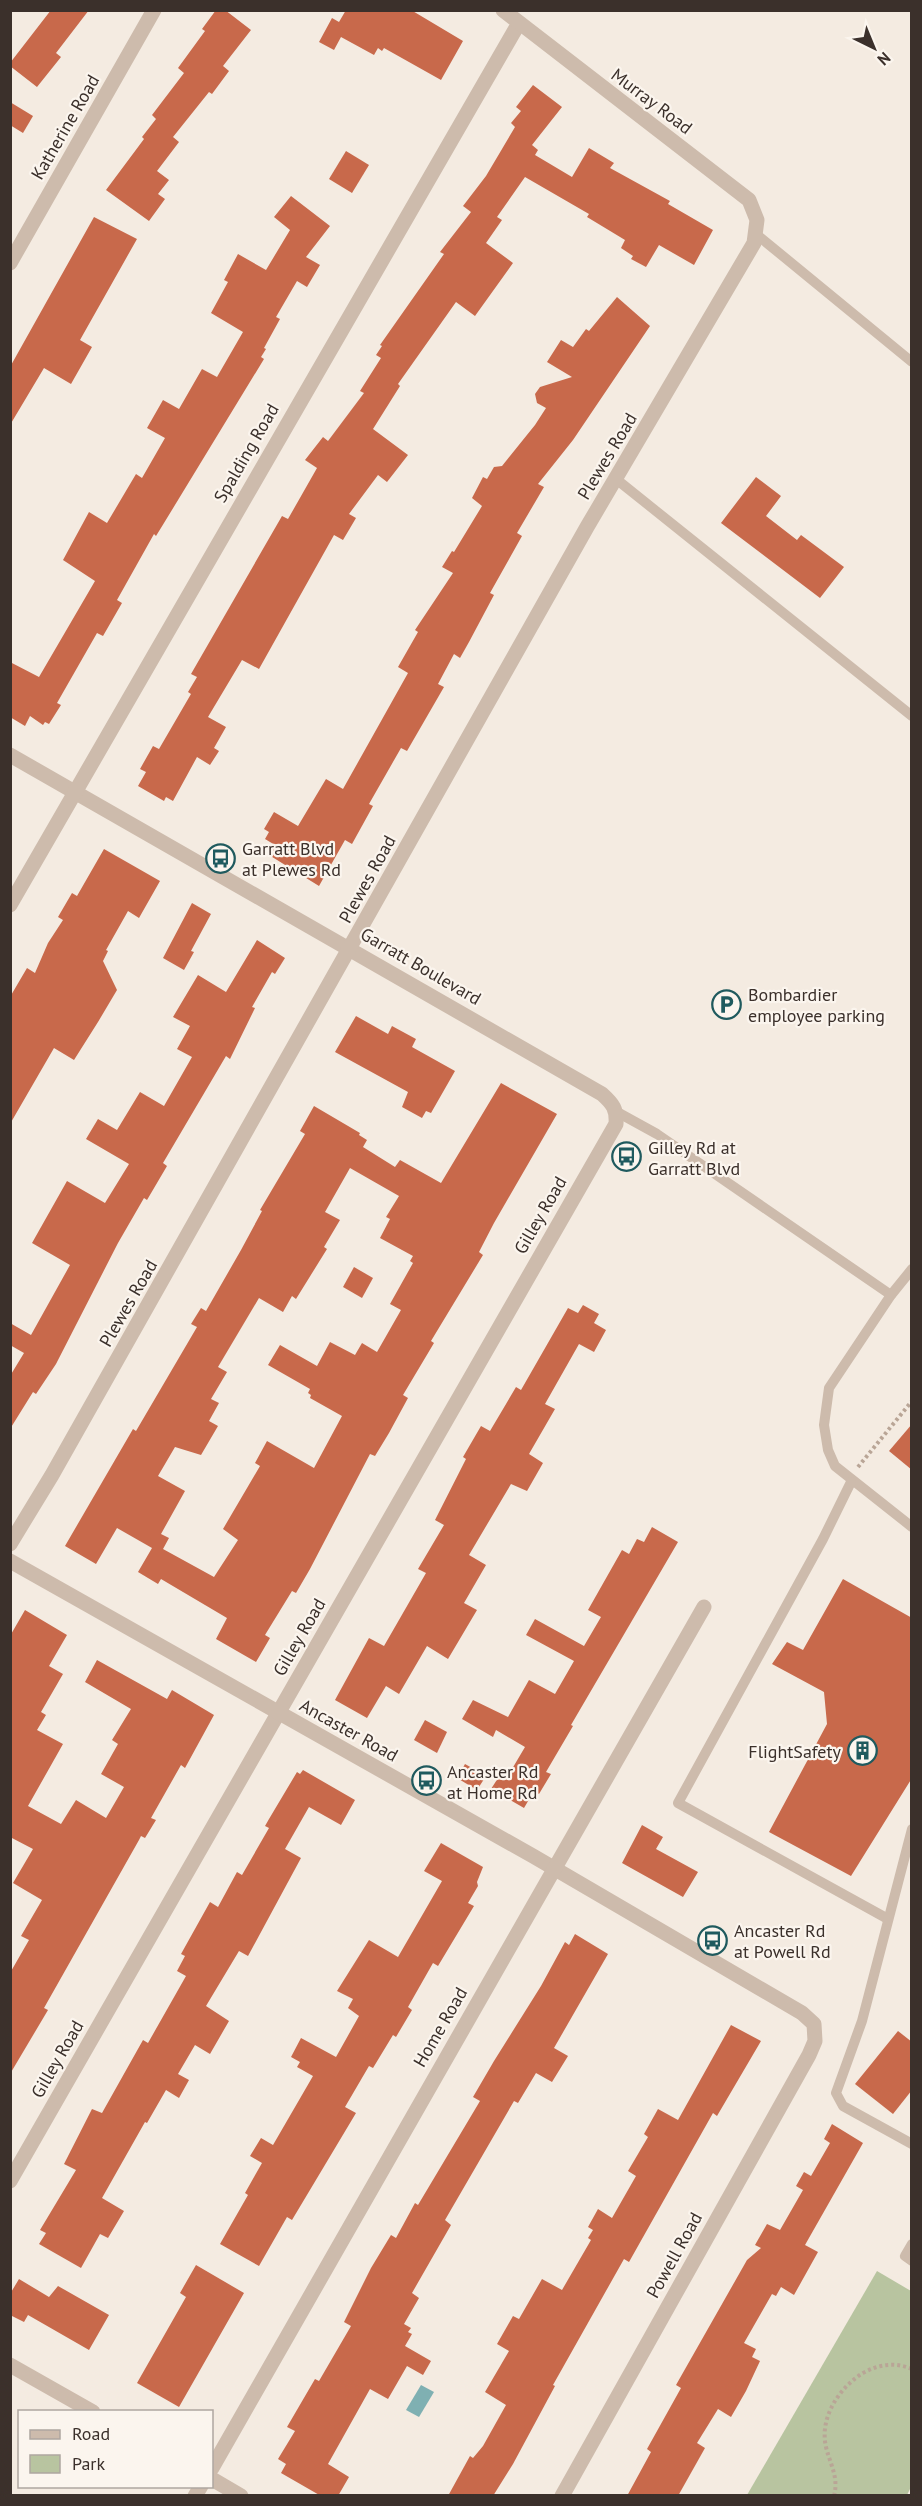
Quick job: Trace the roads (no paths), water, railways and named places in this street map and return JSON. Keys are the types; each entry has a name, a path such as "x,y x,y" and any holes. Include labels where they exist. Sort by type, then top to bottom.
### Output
{"street":[{"name":"Katherine Road","path":"10,262 154,10"},
{"name":"Murray Road","path":"502,10 749,200 756,213 756,234"},
{"name":"Spalding Road","path":"10,905 519,23"},
{"name":"Plewes Road","path":"10,1544 52,1475 616,479 750,255 756,234"},
{"name":"Garratt Boulevard","path":"10,755 602,1094 613,1104 617,1112"},
{"name":"Gilley Road","path":"10,2181 611,1133 617,1112"},
{"name":"Ancaster Road","path":"10,1561 553,1868 802,2013 814,2024 816,2032"},
{"name":"Home Road","path":"213,2466 704,1607"},
{"name":"Powell Road","path":"562,2496 809,2055 816,2032"},
{"path":"10,2365 89,2410"},
{"path":"213,2480 241,2496"}],"lane":[{"path":"756,234 912,362"},
{"path":"616,479 912,716"},
{"path":"617,1112 657,1134 891,1295"},
{"path":"912,1269 891,1295 829,1388 824,1425 828,1450 835,1466 850,1481 912,1527"},
{"path":"850,1481 823,1539 678,1803 888,1919"},
{"path":"912,1829 862,2021 837,2094 843,2106 912,2144"},
{"path":"912,2244 904,2256 912,2260"}],"water":[{"path":"421,2385 434,2392 419,2417 406,2410"}],"place":[{"name":"Garratt Blvd at Plewes Rd","path":"221,858"},
{"name":"Bombardier employee parking","path":"727,1004"},
{"name":"Gilley Rd at Garratt Blvd","path":"627,1157"},
{"name":"FlightSafety","path":"862,1751"},
{"name":"Ancaster Rd at Home Rd","path":"426,1781"},
{"name":"Ancaster Rd at Powell Rd","path":"713,1940"}]}
